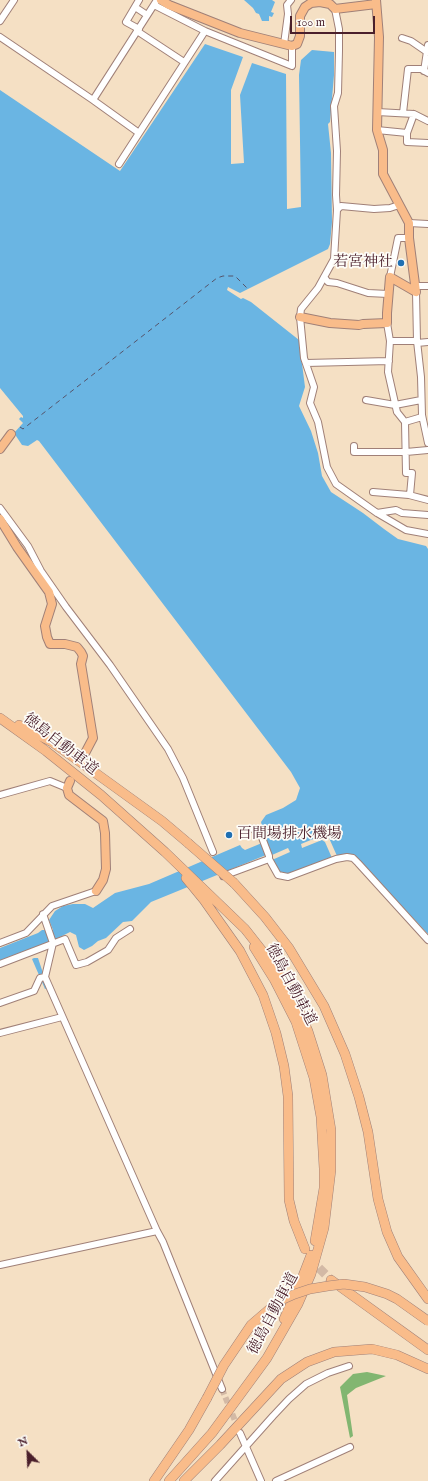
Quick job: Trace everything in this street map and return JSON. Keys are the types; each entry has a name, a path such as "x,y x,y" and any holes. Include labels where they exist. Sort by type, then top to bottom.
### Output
{"highway":[{"path":"0,716 58,746 162,821 234,883 265,917 289,948 324,1006 345,1054 359,1097 368,1132 381,1211 387,1232 398,1257 428,1299"},
{"name":"徳島自動車道","path":"0,716 101,795 217,900 245,929 261,948 286,984 308,1031 322,1075 331,1130 331,1170 324,1228 298,1304 279,1340 257,1374 198,1449 169,1481"},
{"path":"165,852 204,900 229,934 254,975 263,995 276,1033 284,1066 288,1096 289,1200 294,1221 305,1249"},
{"path":"331,1280 428,1350"},
{"path":"154,1481 185,1436 231,1353 251,1325 278,1301 310,1288 344,1284 365,1287 387,1294 397,1299 428,1321"},
{"path":"184,1481 225,1441 281,1379 307,1362 334,1352 372,1349 397,1355 428,1369"}],"main road":[{"path":"157,2 169,5 240,33 288,45 296,44 300,36 300,16 307,2 331,4 376,2 379,37 376,112 377,130 383,150 383,174 409,223 409,238 415,289"},
{"path":"300,317 330,323 359,325 388,324 388,294 390,277 415,289"},
{"path":"0,449 11,434"},
{"path":"0,519 17,547 49,592 52,604 45,626 50,644 65,644 77,647 82,652 83,656 81,664 93,738 84,757"},
{"path":"69,785 69,795 103,821 105,833 106,869 103,880 96,891"}],"street":[{"path":"0,21 14,0"},
{"path":"139,0 126,22 184,62"},
{"path":"93,100 157,2 205,31 292,66 288,45 287,5 291,0"},
{"path":"331,4 339,29 338,94 334,106 337,151 337,210 334,259 318,288 301,310 300,317 306,362 314,387 310,403 318,422 327,467 336,484 377,513 406,530 428,534"},
{"path":"135,7 148,15"},
{"path":"119,164 205,31"},
{"path":"0,37 139,133"},
{"path":"402,38 427,49 426,72 408,69 403,113"},
{"path":"376,112 414,114 428,121"},
{"path":"414,114 407,133 407,142 428,143"},
{"path":"377,130 407,133"},
{"path":"337,210 341,206 374,209 390,208 399,205"},
{"path":"409,223 428,224"},
{"path":"390,277 398,238 409,238"},
{"path":"324,277 328,282 338,283 368,293 388,294"},
{"path":"428,286 415,289 422,417 428,443"},
{"path":"388,324 390,341 388,372 397,412 405,422 406,473 412,473 410,495"},
{"path":"390,341 428,342"},
{"path":"306,362 389,361"},
{"path":"366,400 395,405 421,400"},
{"path":"405,422 422,417"},
{"path":"354,446 354,452 406,452 428,450"},
{"path":"373,492 410,495 428,500"},
{"path":"0,508 28,546 41,571 66,607 110,665 168,749 183,778 213,852"},
{"path":"377,513 396,510 402,514 428,515"},
{"path":"0,795 50,781 69,785"},
{"path":"253,829 261,835 269,857 278,875 288,877 343,857 353,858 428,940"},
{"path":"223,876 269,857"},
{"path":"0,943 26,933 52,906 96,891"},
{"path":"43,916 53,941 45,977 163,1242 222,1389"},
{"path":"0,964 53,941 65,939 76,965 87,962 108,950 116,938 130,929"},
{"path":"0,1003 34,991 40,978 45,977"},
{"path":"0,1033 62,1017"},
{"path":"0,1265 157,1231"},
{"path":"215,1481 273,1416 306,1384 328,1373 349,1366"},
{"path":"240,1433 261,1481"},
{"path":"276,1481 350,1447"}],"green space":[{"path":"367,1372 386,1376 356,1388 347,1395 353,1436 350,1438 340,1387 353,1374"}],"water":[{"path":"244,0 272,0 275,2 271,12 274,13 272,17 269,16 269,21 262,21 259,14 256,13"},
{"path":"205,44 243,57 231,90 231,164 244,163 240,95 252,63 286,74 287,209 301,207 299,75 301,60 312,50 334,52 334,75 330,122 328,124 331,153 332,222 330,244 328,249 240,293 228,287 227,290 241,299 243,298 251,302 299,340 305,387 299,406 311,431 318,453 322,476 331,492 398,539 426,546 428,549 428,934 355,856 348,854 337,856 329,838 323,835 301,844 302,848 322,840 325,842 332,858 286,875 277,870 272,860 290,852 288,848 272,855 266,842 261,822 266,815 283,808 296,800 300,788 291,772 39,441 37,440 28,446 22,445 14,433 23,423 19,419 21,417 23,418 23,416 0,388 0,90 120,171"},
{"path":"262,843 266,855 151,902 132,921 123,922 106,938 84,950 79,947 76,935 70,932 44,945 0,961 0,948 42,930 53,930 49,920 55,911 63,906 85,904 93,908 115,893 149,884 240,845 245,850"},
{"path":"38,958 48,988 45,989 32,959"}],"ferry route":[{"path":"20,427 23,429 217,278 223,276 235,276 248,289"}],"tunnel":[{"path":"311,1257 317,1266 331,1280"},
{"path":"222,1389 238,1428"}],"place":[{"name":"若宮神社","path":"401,263"},
{"name":"百間場排水機場","path":"229,835"}]}
